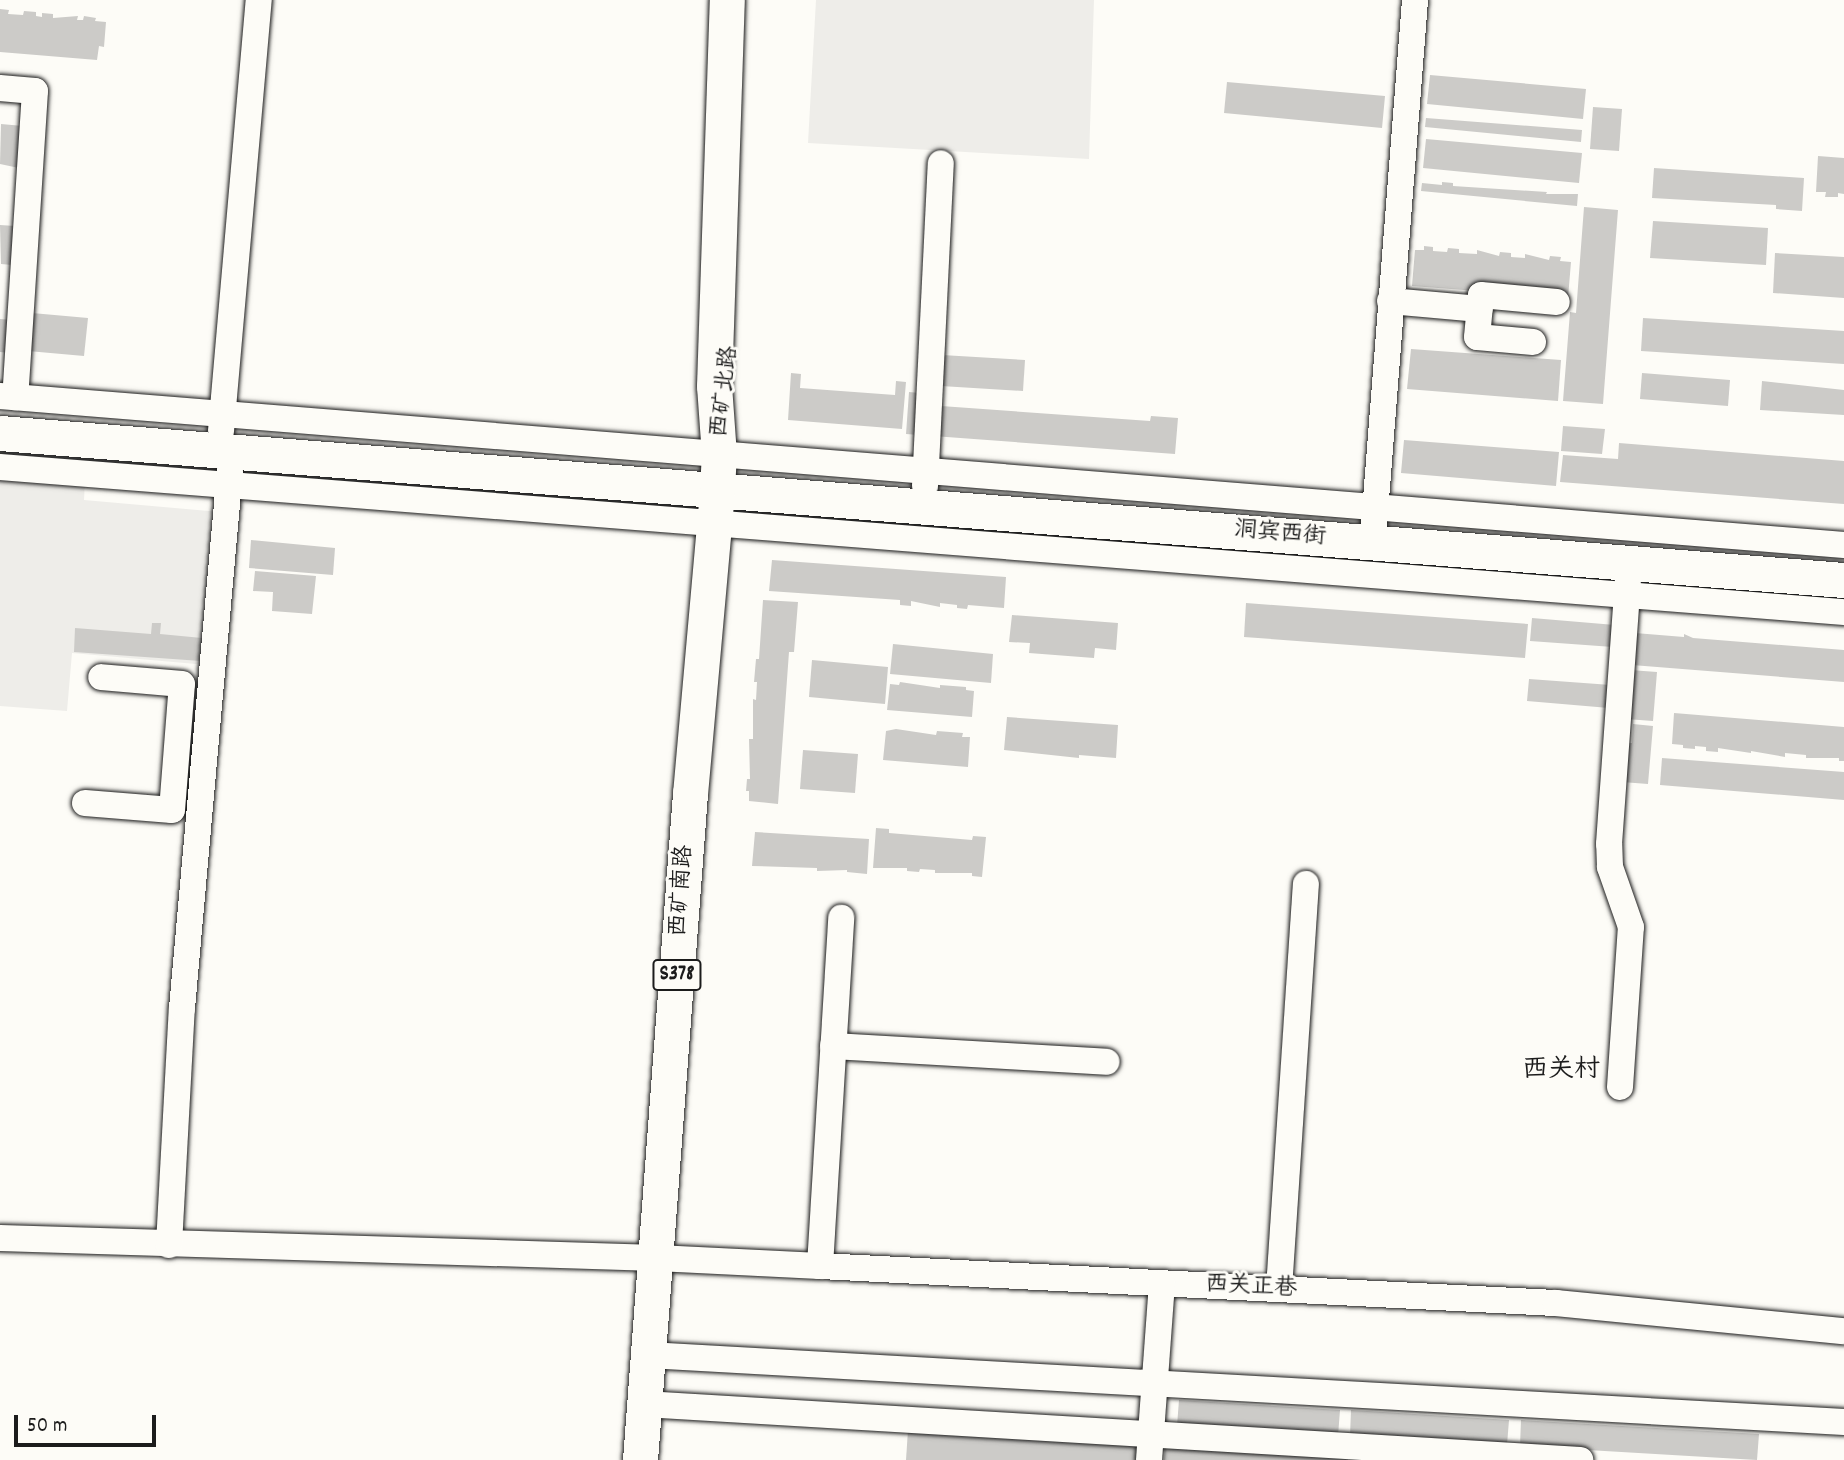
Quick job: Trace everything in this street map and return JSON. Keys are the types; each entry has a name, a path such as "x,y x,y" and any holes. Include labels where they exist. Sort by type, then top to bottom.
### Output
{"main road":[{"name":"西矿北路","path":"719,455 714,386 727,0"},
{"name":"西矿北路","path":"719,455 731,386 745,0"},
{"name":"洞宾西街","path":"0,433 225,451 715,506 924,507 1373,542 1628,579 1844,580"},
{"name":"西矿南路","path":"640,1460 690,794 719,455"}],"street":[{"path":"169,1245 183,1008 228,486 222,414 259,0"},
{"path":"1373,542 1415,0"},
{"path":"0,88 35,91 7,397 1844,545"},
{"path":"924,507 941,163"},
{"path":"1533,342 1477,337 1481,295 1557,302"},
{"path":"1390,301 1480,309"},
{"path":"0,467 228,486 715,506 1628,579 1844,612"},
{"path":"1620,1087 1631,927 1610,867 1609,844 1628,579"},
{"path":"101,677 182,684 172,810"},
{"path":"85,803 199,813"},
{"path":"1279,1289 1306,884"},
{"path":"820,1266 841,918"},
{"path":"833,1046 1107,1062"},
{"name":"西关正巷","path":"0,1238 657,1258 1162,1283 1556,1303 1844,1331"},
{"path":"1150,1447 1162,1283"},
{"path":"648,1355 1844,1422"},
{"path":"644,1404 1150,1447 1580,1460"}],"shaded area":[{"path":"816,0 1094,0 1089,159 808,143"},
{"path":"0,473 85,480 84,500 220,512 207,665 72,653 67,711 0,706"}],"building":[{"path":"0,9 9,10 8,14 23,15 24,11 36,12 36,16 42,17 42,13 53,14 53,18 96,18 95,21 106,22 104,47 99,46 97,60 0,52"},
{"path":"1430,75 1586,89 1583,119 1427,104"},
{"path":"1227,82 1385,96 1382,128 1224,113"},
{"path":"1593,107 1622,109 1619,151 1590,149"},
{"path":"1426,118 1582,130 1581,142 1425,127"},
{"path":"1,124 23,126 19,168 0,164"},
{"path":"1426,139 1582,153 1579,183 1423,168"},
{"path":"1818,156 1844,158 1844,194 1825,197 1826,192 1816,192"},
{"path":"1654,168 1804,178 1802,211 1776,209 1776,205 1652,198"},
{"path":"1442,182 1453,183 1453,186 1578,194 1577,206 1421,191 1422,183 1442,185"},
{"path":"1584,207 1618,210 1603,404 1563,401 1570,312 1576,313"},
{"path":"1653,221 1768,228 1766,265 1650,258"},
{"path":"0,225 15,226 12,265 1,264"},
{"path":"1424,246 1433,247 1433,251 1447,252 1448,248 1459,249 1459,253 1477,254 1477,250 1499,256 1500,252 1511,253 1511,257 1525,258 1525,254 1549,260 1550,256 1561,257 1560,261 1571,262 1568,298 1412,286 1415,250 1424,250"},
{"path":"1775,253 1844,257 1844,298 1773,293"},
{"path":"32,313 88,318 84,356 28,351"},
{"path":"1643,318 1844,331 1844,364 1641,351"},
{"path":"0,319 12,320 10,353 0,352"},
{"path":"1411,349 1561,360 1558,401 1407,389"},
{"path":"942,355 1025,360 1023,391 941,386"},
{"path":"791,373 801,374 800,388 895,395 896,381 906,382 902,429 788,420"},
{"path":"1642,373 1730,380 1728,406 1640,399"},
{"path":"1762,381 1844,390 1844,415 1760,410"},
{"path":"909,392 942,395 941,406 1150,421 1151,416 1178,418 1175,454 906,434"},
{"path":"1563,426 1605,429 1602,454 1561,451"},
{"path":"1404,440 1559,452 1556,486 1401,473"},
{"path":"1619,443 1844,461 1844,504 1560,482 1563,455 1618,459"},
{"path":"251,540 335,548 333,575 249,568"},
{"path":"772,560 1006,577 1004,608 968,605 967,609 940,603 940,607 911,601 911,606 900,605 900,600 769,591"},
{"path":"255,571 316,576 312,614 272,611 273,592 253,591"},
{"path":"763,600 798,602 794,652 789,652 778,804 749,801 749,791 746,791 747,779 750,779 749,739 753,739 753,699 756,700 757,682 754,682 756,659 759,659"},
{"path":"1246,603 1528,624 1525,658 1244,637"},
{"path":"1012,615 1118,623 1116,650 1095,648 1094,658 1029,653 1030,643 1009,642"},
{"path":"1532,618 1615,625 1613,647 1530,641"},
{"path":"152,623 161,623 160,634 202,638 201,661 74,652 75,628 151,634"},
{"path":"1635,633 1684,637 1684,634 1693,638 1844,650 1844,682 1632,665"},
{"path":"893,644 993,654 991,683 890,674"},
{"path":"812,660 888,667 885,704 809,697"},
{"path":"1630,670 1657,672 1653,721 1626,719"},
{"path":"1529,679 1611,685 1609,708 1527,701"},
{"path":"900,682 940,688 940,685 966,687 966,690 974,691 972,717 887,710 890,684 899,685"},
{"path":"1674,713 1844,727 1844,761 1839,761 1839,758 1806,758 1806,755 1785,753 1785,757 1718,748 1718,752 1706,751 1706,747 1683,748 1683,745 1672,744"},
{"path":"1007,717 1118,725 1116,758 1079,755 1079,758 1004,750"},
{"path":"1633,724 1653,726 1648,784 1622,782 1626,743 1632,743"},
{"path":"896,729 936,735 937,731 963,733 962,737 970,737 968,767 883,760 886,731"},
{"path":"803,750 858,754 855,793 800,789"},
{"path":"1662,758 1844,772 1844,800 1660,785"},
{"path":"876,828 889,829 889,833 972,840 973,836 986,837 982,877 972,876 972,873 873,868"},
{"path":"755,832 869,839 867,874 847,870 817,871 817,868 752,866"},
{"path":"1179,1400 1340,1410 1338,1436 1177,1426"},
{"path":"1351,1410 1509,1420 1507,1445 1350,1436"},
{"path":"1521,1420 1759,1434 1757,1460 1520,1446"},
{"path":"908,1430 1138,1444 1137,1460 906,1460"},
{"path":"1165,1448 1348,1458 1348,1460 1164,1460"}],"district":[{"name":"西关村","path":"1561,1071"}]}
